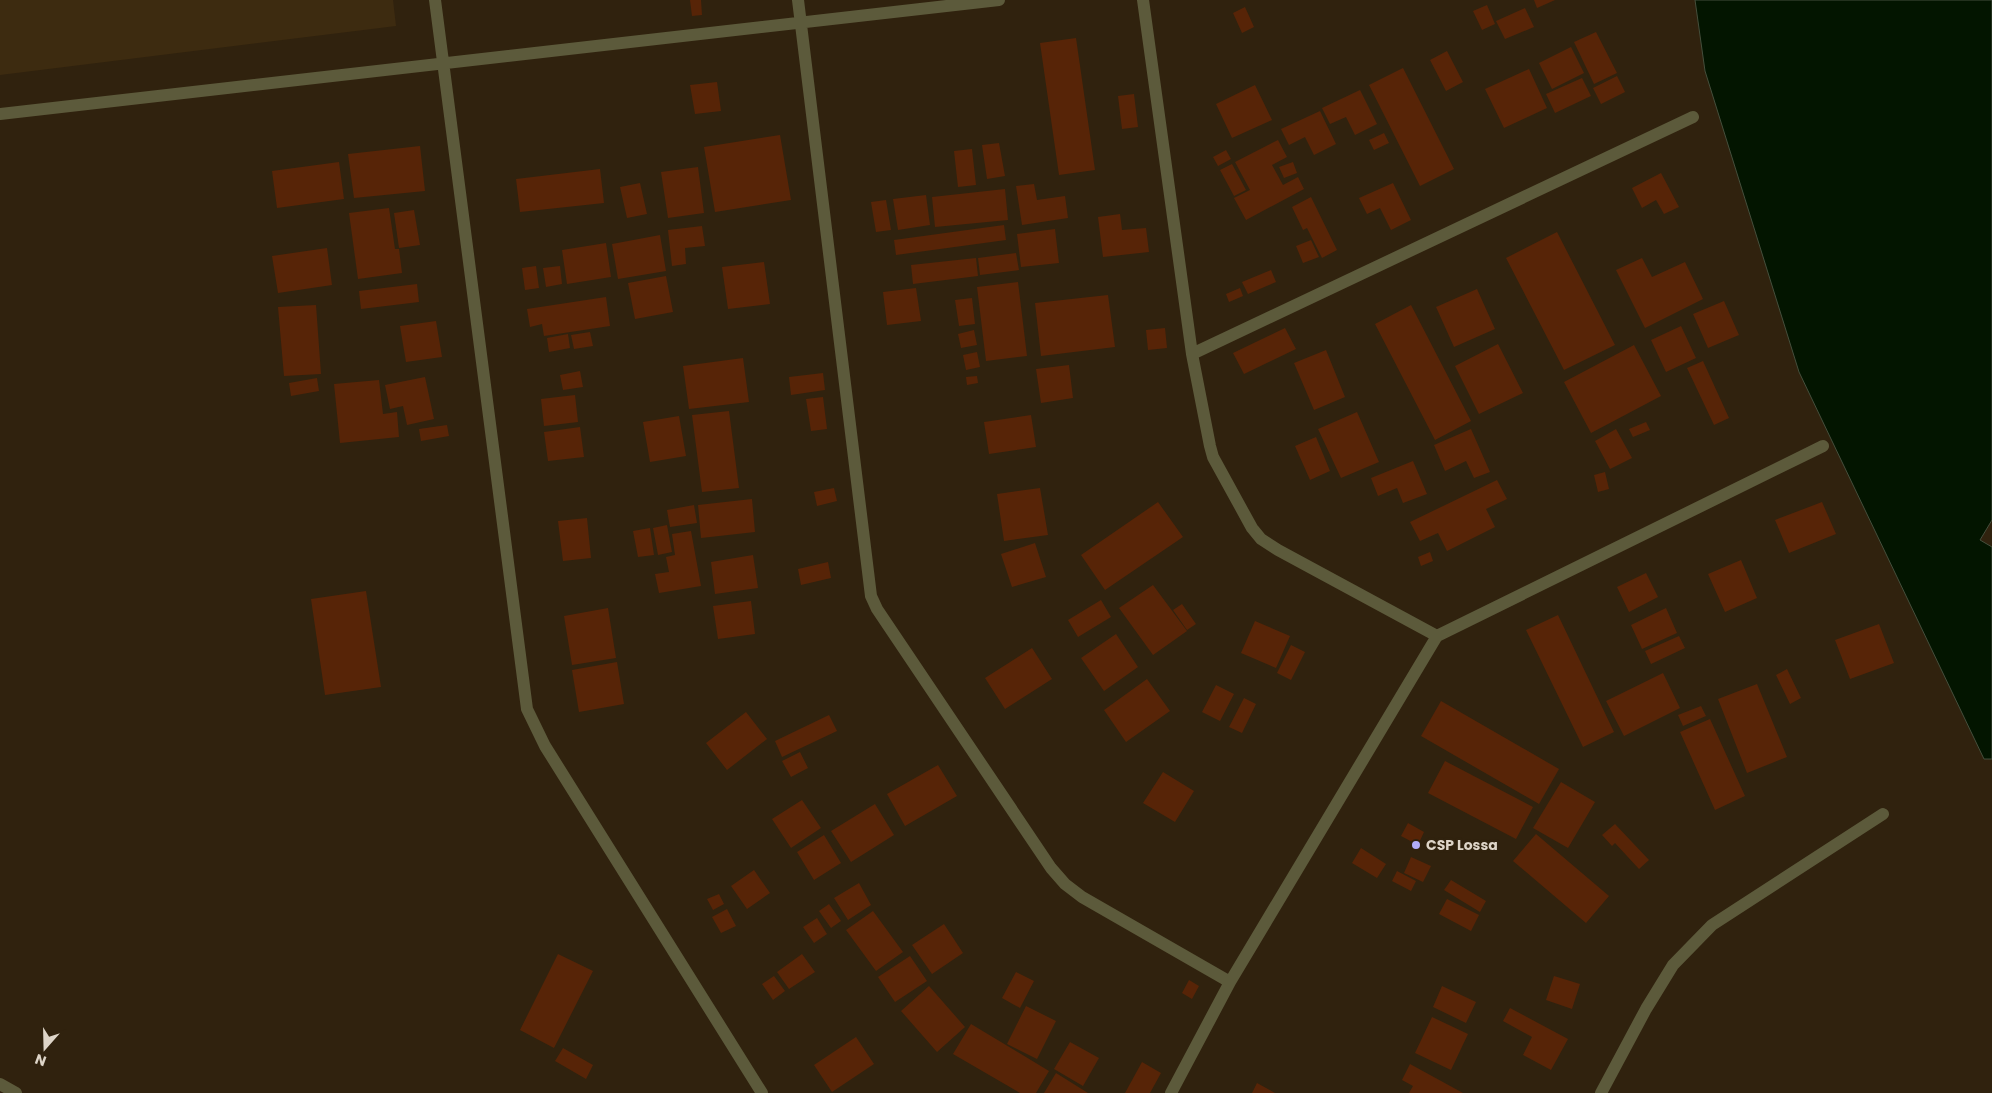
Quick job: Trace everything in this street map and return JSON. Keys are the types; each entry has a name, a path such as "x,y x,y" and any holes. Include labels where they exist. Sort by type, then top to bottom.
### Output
{"street":[{"path":"436,0 527,709 545,746 762,1093"},
{"path":"798,0 871,596 883,617 1051,868 1065,884 1082,897 1230,982"},
{"path":"0,114 999,0"},
{"path":"1143,0 1192,354 1213,457 1252,528 1261,538 1286,554 1437,636"},
{"path":"1192,354 1693,117"},
{"path":"1171,1093 1230,982 1437,636 1823,446"},
{"path":"1601,1093 1646,1009 1673,965 1712,925 1883,814"},
{"path":"0,1084 16,1093"}],"shaded area":[{"path":"0,0 393,0 396,26 0,75"},
{"path":"1695,0 1992,0 1992,520 1980,540 1992,547 1992,759 1984,759 1799,372 1705,71"}],"building":[{"path":"690,0 701,0 702,15 692,16"},
{"path":"1534,0 1555,0 1537,8"},
{"path":"1487,5 1495,24 1482,30 1473,11"},
{"path":"1245,7 1254,27 1242,33 1233,13"},
{"path":"1525,8 1534,27 1505,39 1496,21"},
{"path":"1596,32 1617,73 1594,84 1574,42"},
{"path":"1076,38 1095,170 1059,175 1040,43"},
{"path":"1571,47 1584,73 1552,89 1539,63"},
{"path":"1447,51 1463,82 1446,91 1430,60"},
{"path":"1403,68 1454,169 1420,186 1369,85"},
{"path":"1529,69 1547,108 1504,128 1485,89"},
{"path":"1617,76 1625,92 1601,104 1593,88"},
{"path":"1582,78 1591,96 1555,113 1546,94"},
{"path":"717,82 721,111 695,114 690,85"},
{"path":"1255,85 1272,120 1232,138 1216,104"},
{"path":"1360,90 1377,124 1355,135 1346,117 1330,124 1322,108"},
{"path":"1134,94 1138,127 1122,129 1118,96"},
{"path":"1320,111 1336,144 1314,155 1305,137 1289,145 1281,129"},
{"path":"1384,133 1389,143 1374,150 1369,140"},
{"path":"780,135 791,200 715,212 704,147"},
{"path":"1278,140 1287,157 1272,165 1283,185 1298,177 1304,189 1246,220 1234,198 1250,190 1235,162"},
{"path":"999,143 1005,176 987,179 982,145"},
{"path":"420,146 425,191 354,198 348,154"},
{"path":"972,149 976,185 958,187 954,151"},
{"path":"1226,150 1231,159 1218,166 1213,157"},
{"path":"339,162 344,199 277,208 272,171"},
{"path":"1293,162 1297,173 1284,178 1279,167"},
{"path":"1232,164 1246,190 1234,196 1220,170"},
{"path":"698,167 704,213 668,218 661,172"},
{"path":"600,169 604,203 520,212 516,179"},
{"path":"1661,173 1679,207 1664,214 1656,200 1642,208 1632,188"},
{"path":"640,183 647,214 627,218 620,187"},
{"path":"1393,183 1411,220 1391,230 1380,208 1367,214 1359,198"},
{"path":"1034,184 1037,200 1065,196 1068,218 1022,225 1016,186"},
{"path":"1005,189 1008,220 935,227 932,197"},
{"path":"926,195 930,225 898,230 893,199"},
{"path":"1311,197 1337,250 1322,258 1307,228 1303,230 1292,207"},
{"path":"886,200 891,230 876,232 871,202"},
{"path":"389,208 395,249 399,249 402,273 358,279 349,213"},
{"path":"414,210 420,245 399,248 394,213"},
{"path":"1120,214 1122,230 1146,228 1149,252 1103,257 1098,217"},
{"path":"1004,225 1006,240 896,255 894,240"},
{"path":"702,226 705,246 685,248 686,264 672,266 668,230"},
{"path":"1055,229 1059,263 1021,267 1017,234"},
{"path":"1557,232 1615,345 1564,370 1506,258"},
{"path":"660,235 666,271 618,279 612,244"},
{"path":"1311,240 1319,257 1303,263 1296,246"},
{"path":"606,243 611,277 567,284 562,250"},
{"path":"327,248 332,285 278,293 272,256"},
{"path":"1016,253 1019,270 980,275 978,258"},
{"path":"976,258 978,276 913,284 911,265"},
{"path":"1642,258 1652,277 1685,262 1703,299 1645,328 1616,270"},
{"path":"764,262 770,304 728,309 722,267"},
{"path":"536,266 539,288 525,290 522,268"},
{"path":"560,266 562,284 546,287 543,268"},
{"path":"1271,270 1276,282 1248,294 1242,282"},
{"path":"666,276 673,312 635,319 628,283"},
{"path":"1018,282 1027,356 986,361 977,287"},
{"path":"417,284 419,302 361,309 359,291"},
{"path":"916,288 921,321 887,325 883,292"},
{"path":"1240,288 1243,296 1229,302 1226,294"},
{"path":"1477,289 1495,329 1454,347 1436,307"},
{"path":"1108,295 1115,347 1041,356 1035,303"},
{"path":"606,297 610,326 544,336 542,324 530,327 527,309"},
{"path":"972,298 975,324 959,326 955,300"},
{"path":"1724,301 1739,335 1708,348 1693,314"},
{"path":"316,305 321,374 284,376 278,307"},
{"path":"1411,305 1471,421 1435,440 1375,324"},
{"path":"436,321 442,357 406,362 400,326"},
{"path":"1681,326 1696,358 1666,372 1651,340"},
{"path":"1165,328 1167,348 1148,350 1146,330"},
{"path":"1285,328 1296,349 1244,374 1233,353"},
{"path":"974,330 977,345 961,348 958,334"},
{"path":"590,332 593,346 574,349 571,335"},
{"path":"568,334 570,348 549,352 547,338"},
{"path":"1498,344 1523,393 1479,414 1455,366"},
{"path":"1634,345 1661,396 1591,433 1564,382"},
{"path":"1326,350 1345,397 1314,410 1294,363"},
{"path":"977,352 980,367 966,370 963,355"},
{"path":"743,358 749,402 689,409 683,366"},
{"path":"1703,361 1729,418 1714,425 1687,368"},
{"path":"1069,365 1073,398 1041,403 1036,369"},
{"path":"580,371 583,387 563,390 560,375"},
{"path":"823,373 825,390 791,395 789,377"},
{"path":"977,376 978,383 967,385 966,377"},
{"path":"425,377 434,419 407,425 403,406 390,409 385,385"},
{"path":"317,378 319,391 291,396 289,383"},
{"path":"379,380 383,414 397,412 399,437 340,443 334,384"},
{"path":"575,395 578,422 544,426 541,399"},
{"path":"823,397 827,429 811,431 806,399"},
{"path":"729,411 739,488 702,492 692,415"},
{"path":"1357,412 1379,462 1341,478 1318,429"},
{"path":"1031,415 1036,447 989,454 984,422"},
{"path":"679,416 686,456 650,462 643,422"},
{"path":"1646,422 1650,430 1633,437 1629,429"},
{"path":"447,425 449,436 421,441 419,429"},
{"path":"580,427 584,457 548,461 544,432"},
{"path":"1471,429 1490,472 1474,478 1466,461 1445,471 1434,445"},
{"path":"1616,429 1632,458 1610,469 1595,441"},
{"path":"1316,437 1330,471 1310,480 1295,446"},
{"path":"1413,461 1427,494 1403,503 1397,488 1378,496 1371,478"},
{"path":"1605,472 1609,489 1598,492 1594,475"},
{"path":"1497,480 1507,499 1486,509 1495,527 1447,551 1438,533 1420,541 1410,522"},
{"path":"834,488 837,501 817,506 814,492"},
{"path":"1040,488 1048,535 1004,541 997,494"},
{"path":"752,499 755,532 701,538 698,505"},
{"path":"1158,502 1183,537 1105,590 1081,555"},
{"path":"1822,502 1836,534 1789,553 1775,520"},
{"path":"694,505 697,523 670,527 667,510"},
{"path":"587,518 591,558 563,561 558,521"},
{"path":"667,525 672,552 658,555 653,528"},
{"path":"650,528 654,555 638,557 633,531"},
{"path":"691,531 701,586 659,593 655,574 669,572 666,557 675,555 672,534"},
{"path":"1035,543 1046,577 1012,587 1001,554"},
{"path":"1430,552 1433,561 1421,566 1418,557"},
{"path":"753,555 758,588 715,594 711,562"},
{"path":"1741,560 1757,598 1725,612 1708,574"},
{"path":"828,562 831,578 801,585 798,569"},
{"path":"1646,573 1658,597 1629,612 1617,587"},
{"path":"1153,585 1187,631 1153,655 1119,608"},
{"path":"366,591 381,687 325,695 311,599"},
{"path":"1101,600 1111,617 1078,637 1068,620"},
{"path":"751,601 755,634 718,639 713,606"},
{"path":"1182,604 1196,624 1187,630 1173,610"},
{"path":"608,608 616,658 572,665 564,616"},
{"path":"1666,608 1677,633 1642,649 1631,625"},
{"path":"1558,615 1614,732 1583,747 1526,630"},
{"path":"1255,621 1290,636 1276,668 1241,653"},
{"path":"1879,624 1894,663 1850,679 1835,640"},
{"path":"1116,634 1138,667 1104,691 1081,658"},
{"path":"1679,636 1685,648 1651,664 1645,651"},
{"path":"1291,645 1305,652 1291,680 1277,673"},
{"path":"1032,648 1052,679 1005,709 985,678"},
{"path":"617,662 624,704 579,712 572,670"},
{"path":"1787,669 1801,698 1790,704 1776,675"},
{"path":"1663,673 1680,708 1624,736 1606,701"},
{"path":"1147,679 1170,711 1126,742 1104,710"},
{"path":"1757,684 1787,757 1747,773 1718,699"},
{"path":"1216,685 1234,694 1220,721 1202,712"},
{"path":"1244,698 1256,704 1242,733 1229,727"},
{"path":"1441,701 1559,769 1539,804 1421,736"},
{"path":"1701,706 1706,716 1683,726 1678,715"},
{"path":"746,712 767,739 727,770 706,743"},
{"path":"829,715 837,731 782,757 775,741"},
{"path":"1710,719 1745,796 1715,810 1680,732"},
{"path":"800,752 808,768 791,777 782,761"},
{"path":"1445,761 1533,807 1516,839 1428,793"},
{"path":"938,765 957,796 905,826 887,794"},
{"path":"1163,772 1194,791 1175,822 1143,803"},
{"path":"1561,782 1595,802 1568,848 1533,828"},
{"path":"802,800 821,828 791,848 772,819"},
{"path":"875,804 894,835 851,862 831,831"},
{"path":"1408,823 1424,832 1418,845 1401,836"},
{"path":"1615,824 1649,860 1639,869 1615,843 1612,846 1602,835"},
{"path":"1536,834 1609,896 1586,923 1513,861"},
{"path":"824,835 841,863 814,880 797,852"},
{"path":"1361,848 1386,864 1377,878 1352,863"},
{"path":"1411,857 1431,866 1423,882 1404,873"},
{"path":"754,870 770,893 747,909 731,886"},
{"path":"1397,871 1416,881 1411,891 1392,881"},
{"path":"1451,880 1486,901 1480,912 1444,890"},
{"path":"859,883 871,905 848,920 834,898"},
{"path":"719,894 724,904 713,910 707,899"},
{"path":"1447,899 1479,915 1471,931 1439,914"},
{"path":"829,904 841,921 831,928 819,911"},
{"path":"727,909 736,926 721,933 712,917"},
{"path":"873,911 903,952 876,971 846,930"},
{"path":"817,918 827,934 814,943 803,927"},
{"path":"944,924 963,953 932,974 912,945"},
{"path":"558,954 593,971 554,1048 520,1030"},
{"path":"802,954 815,972 789,989 777,972"},
{"path":"910,956 927,981 895,1002 878,977"},
{"path":"1016,972 1034,981 1020,1008 1002,998"},
{"path":"774,976 785,991 773,1000 762,984"},
{"path":"1554,976 1580,984 1572,1009 1546,1000"},
{"path":"1189,980 1199,986 1192,999 1182,993"},
{"path":"929,986 965,1027 937,1052 901,1011"},
{"path":"1442,986 1476,1002 1466,1023 1433,1007"},
{"path":"1026,1006 1056,1021 1037,1059 1007,1044"},
{"path":"1510,1008 1568,1039 1551,1070 1523,1055 1532,1037 1503,1021"},
{"path":"1432,1017 1468,1034 1451,1070 1415,1053"},
{"path":"971,1024 1049,1071 1036,1093 1020,1093 953,1054"},
{"path":"856,1037 874,1064 832,1092 814,1065"},
{"path":"1070,1042 1099,1058 1083,1086 1054,1069"},
{"path":"563,1048 593,1065 586,1079 555,1061"},
{"path":"1142,1062 1161,1073 1150,1093 1125,1093"},
{"path":"1410,1064 1463,1093 1409,1093 1413,1086 1402,1080"},
{"path":"1056,1073 1088,1093 1044,1093"},
{"path":"1257,1083 1275,1093 1252,1093"}],"place":[{"name":"CSP Lossa","path":"1416,845"}]}
